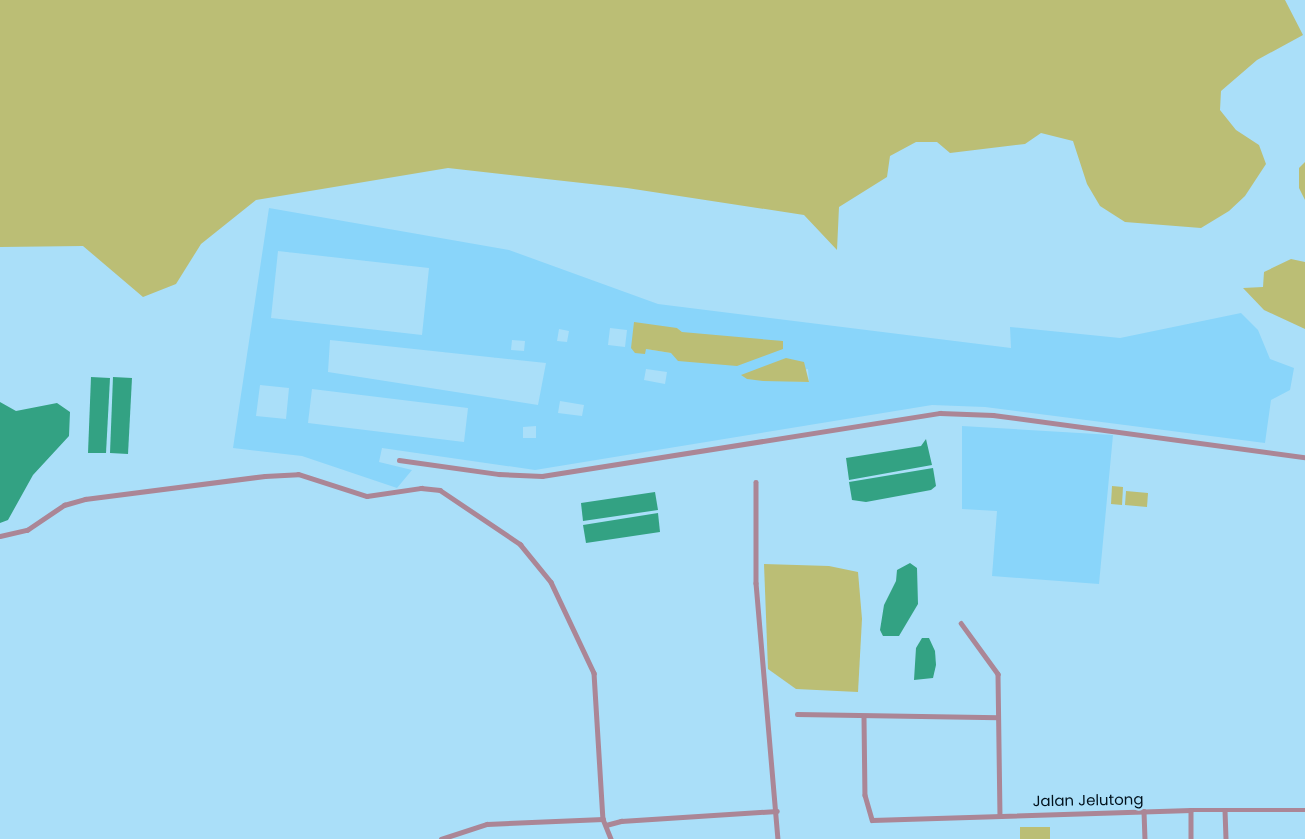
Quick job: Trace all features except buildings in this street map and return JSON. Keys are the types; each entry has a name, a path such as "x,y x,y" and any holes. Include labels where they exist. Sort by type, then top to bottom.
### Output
{"street":[{"path":"400,460 499,474 542,476 940,413 993,415 1305,457"},
{"path":"0,536 27,530 64,505 92,497 264,476 298,474 367,496 431,488 440,490 520,544 551,582 594,673 603,819 611,839"},
{"path":"756,482 756,582 778,839"},
{"path":"961,623 996,668 1000,815"},
{"path":"797,714 864,717 998,717"},
{"name":"Jalan Jelutong","path":"864,717 866,795 872,820 1144,811 1305,810"},
{"path":"1191,810 1191,839"},
{"path":"1225,810 1226,839"},
{"path":"606,825 621,821 776,811"},
{"path":"1144,811 1145,839"},
{"path":"441,839 487,824 603,819"}],"shaded area":[{"path":"0,0 1285,0 1303,35 1257,60 1221,91 1220,110 1236,130 1259,145 1266,164 1245,196 1229,211 1201,228 1125,222 1100,206 1087,184 1073,141 1041,133 1025,144 950,153 937,142 916,142 890,156 887,177 839,207 837,250 804,215 627,188 448,168 256,200 201,244 176,284 143,297 83,246 0,247"},
{"path":"1305,162 1305,200 1299,188 1299,168"},
{"path":"269,208 509,250 658,304 1011,348 1010,327 1120,338 1241,313 1258,330 1270,359 1294,368 1290,390 1271,400 1265,443 985,407 932,405 535,470 382,448 379,462 412,470 397,488 302,456 233,448","holes":["278,251 429,268 422,335 271,318","610,328 627,330 625,347 608,345","677,328 682,332 671,353 646,349","559,329 569,331 567,342 557,341","330,340 546,363 538,405 328,372","512,340 525,341 524,351 511,350","646,369 667,372 665,384 644,380","808,369 809,382 747,379","260,385 289,388 286,419 256,416","312,389 468,408 464,442 308,423","560,401 584,405 582,416 558,413","536,426 536,438 523,438 523,427"]},
{"path":"1291,259 1305,262 1305,329 1264,310 1243,288 1263,287 1264,272"},
{"path":"634,322 677,328 682,332 783,341 783,349 737,366 678,361 671,353 646,349 645,354 635,353 631,348"},
{"path":"786,358 804,362 809,382 763,381 747,379 741,375"},
{"path":"91,377 110,378 106,453 88,453"},
{"path":"113,377 132,378 128,454 110,453"},
{"path":"0,402 16,411 57,403 70,412 69,436 33,475 8,520 0,523"},
{"path":"962,426 1113,435 1099,584 992,576 997,511 962,509"},
{"path":"926,439 932,465 849,480 846,458 921,446"},
{"path":"933,468 936,486 931,490 866,502 852,500 849,482"},
{"path":"1112,486 1123,487 1122,505 1111,504"},
{"path":"1126,491 1148,493 1147,507 1125,505"},
{"path":"655,492 658,510 583,521 581,503"},
{"path":"658,513 660,532 586,543 583,525"},
{"path":"910,563 917,568 918,604 899,636 883,636 880,630 884,605 896,581 897,570"},
{"path":"764,564 829,566 858,572 862,619 858,692 796,689 768,669"},
{"path":"922,638 929,638 935,651 936,665 933,678 914,680 916,648"},
{"path":"1020,827 1050,827 1050,839 1020,839"}]}
